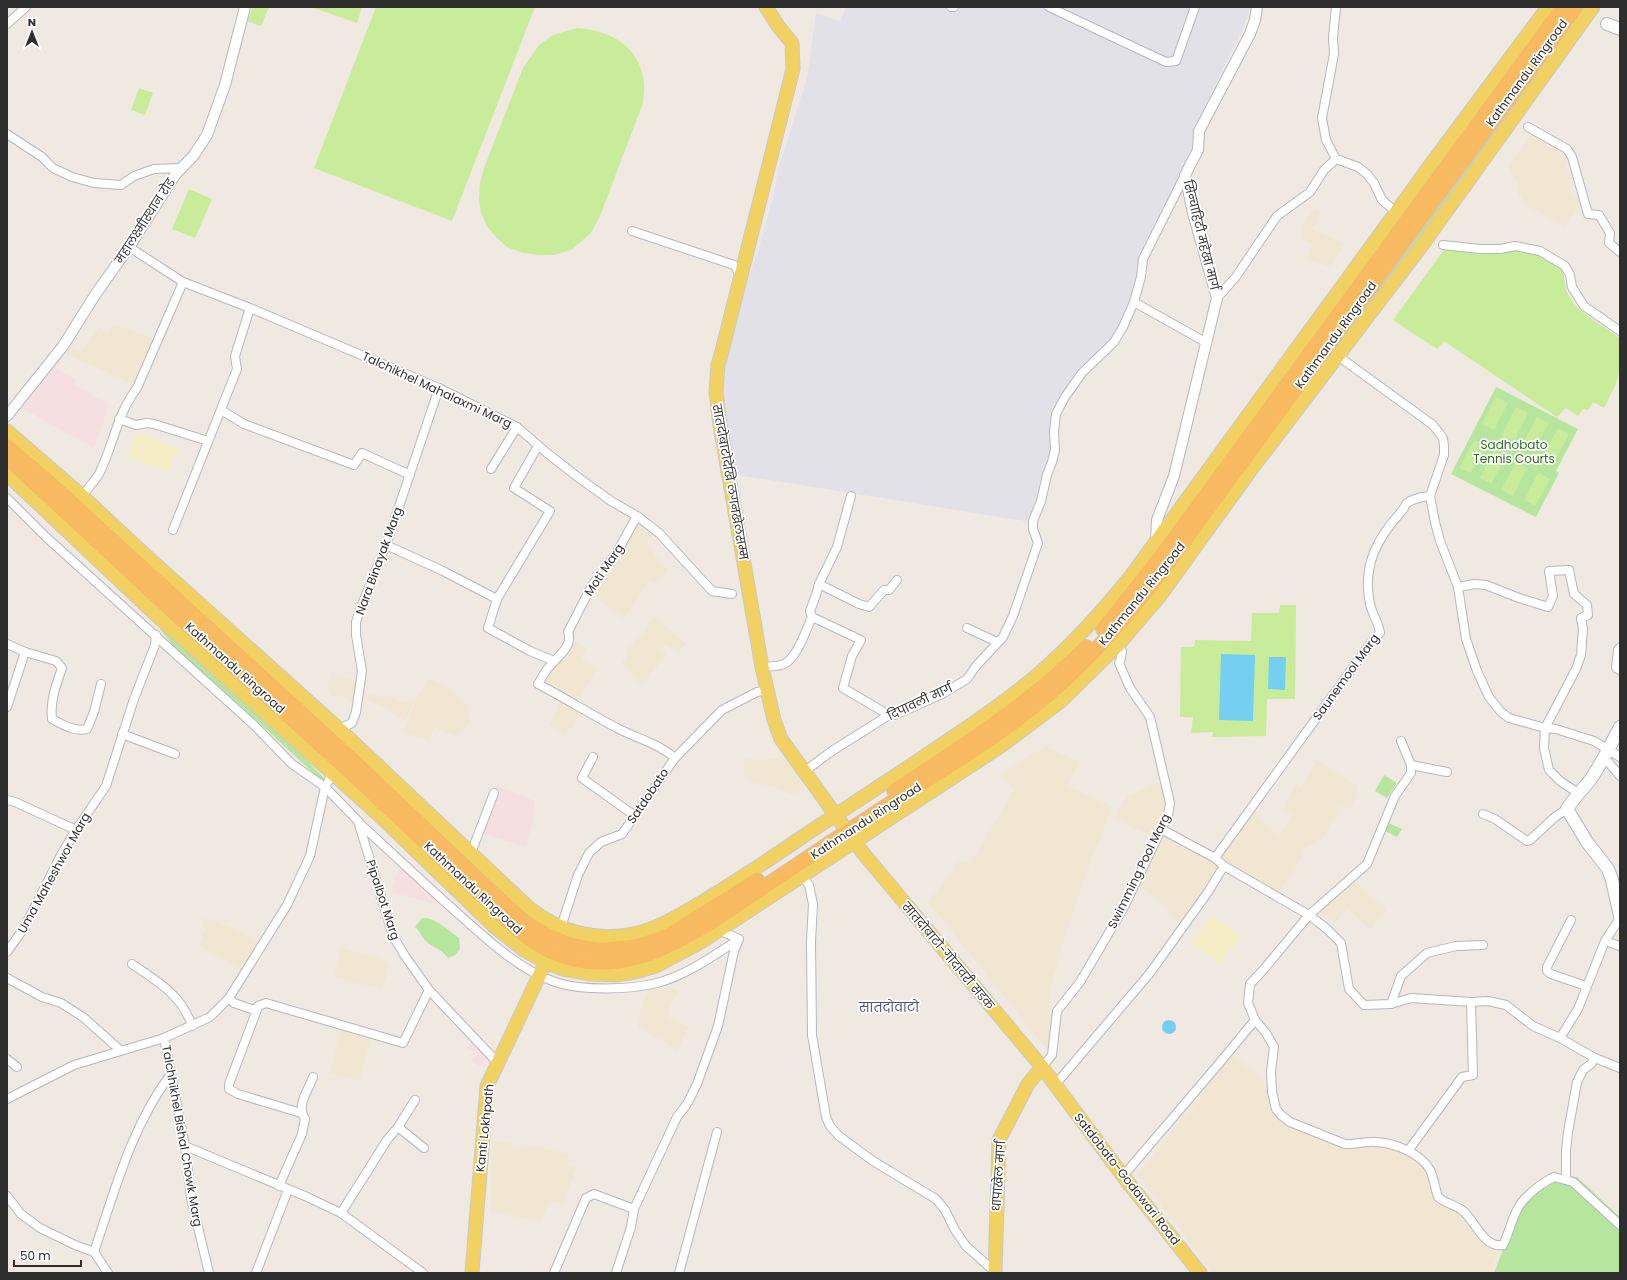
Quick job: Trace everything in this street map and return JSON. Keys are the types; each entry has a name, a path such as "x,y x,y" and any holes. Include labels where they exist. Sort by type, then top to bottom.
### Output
{"highway":[{"name":"Kathmandu Ringroad","path":"1490,115 1563,7"},
{"name":"Kathmandu Ringroad","path":"7,458 172,612 352,774 520,932 553,945 576,946 599,950 632,947 657,940 694,920 845,829 1010,713 1072,660 1102,629 1161,556 1490,115 1576,7"},
{"name":"Kathmandu Ringroad","path":"7,446 47,480 354,761 510,909 536,928 553,945"}],"main road":[{"name":"सातदोबाटोदेखि लगनखेलसम्म","path":"766,7 778,26 792,43 793,69 718,366 716,381 717,404 762,667 774,720 781,739 805,771"},
{"path":"7,431 82,496 143,553 339,729 528,907 541,916 563,969 611,975 646,970 670,959 719,930 802,876 845,829 968,727 1036,676 1068,646 1109,603 1156,542 1396,212 1548,7"},
{"path":"845,829 994,751 1031,724 1074,689 1118,645 1159,597 1250,471 1423,244 1593,7"},
{"path":"1607,24 1620,29"},
{"path":"7,474 154,613 380,816 495,927 524,950 553,945"},
{"path":"1620,650 1618,667 1620,668"},
{"path":"1620,727 1607,753 1590,780 1578,793 1567,809 1587,842 1608,869 1612,880 1620,917"},
{"name":"सातदोबाटो-गोदावरी सडक","path":"805,771 845,829 1042,1067 1055,1085"},
{"name":"Kanti Lokhpath","path":"472,1273 487,1086 553,945"},
{"name":"धापाखेल मार्ग","path":"995,1272 999,1140 1028,1084 1042,1067"},
{"name":"Satdobato-Godawari Road","path":"1055,1085 1123,1176 1200,1273"}],"street":[{"path":"7,24 26,7"},
{"name":"महालक्ष्मीस्थान रोड","path":"7,416 63,346 175,175 207,135 225,85 245,7"},
{"path":"1050,7 1166,62 1176,61 1195,7"},
{"name":"सिन्चाहिटी महेखा मार्ग","path":"1156,542 1157,520 1174,476 1217,298 1193,213 1185,174 1198,150 1199,131 1250,34 1255,20 1257,7"},
{"path":"1336,7 1333,37 1334,54 1322,118 1326,140 1336,159 1358,167 1367,174 1374,183 1382,200 1396,212"},
{"path":"1528,127 1567,149 1572,157 1588,214 1599,215 1610,233 1609,243 1620,252"},
{"path":"7,134 42,157 53,168 72,177 94,183 121,185 134,176 154,169 180,168 186,163"},
{"path":"1217,298 1234,278 1277,216 1310,192 1324,170 1336,159"},
{"path":"1185,174 1143,259 1141,277 1134,302 1207,343"},
{"path":"632,231 734,266 740,275"},
{"path":"1443,245 1480,249 1500,249 1515,246 1540,251 1566,266 1570,275 1572,287 1584,306 1620,331"},
{"name":"Talchikhel Mahalaxmi Marg","path":"129,247 183,282 250,308 439,388 517,427 538,446 579,478 660,533 712,591 732,594"},
{"path":"82,496 99,474 119,419 127,402 137,388 183,282"},
{"name":"दिपावली मार्ग","path":"805,771 832,751 889,716 895,715 942,694 967,678 997,642 1003,637 1013,616 1038,543 1033,529 1033,521 1041,501 1047,474 1055,450 1054,431 1056,414 1065,397 1082,373 1114,342 1123,327 1134,302"},
{"path":"173,530 237,369 235,356 250,308"},
{"path":"1338,356 1433,425 1443,438 1444,454 1430,496 1440,541 1458,587 1466,639 1477,671 1489,697 1501,712 1509,718 1545,728 1556,729 1594,741 1607,753 1620,776"},
{"name":"Nara Binayak Marg","path":"339,729 352,723 356,712 362,671 356,635 356,622 386,546 439,388"},
{"path":"221,410 244,424 354,465 362,453 410,474"},
{"path":"119,419 136,425 147,423 154,424 208,442"},
{"path":"491,469 517,427"},
{"path":"538,446 514,488 550,512 497,599 488,628 530,651 554,662"},
{"path":"762,667 776,666 786,663 798,649 812,617 810,611 819,584 837,547 851,496"},
{"name":"Saunemool Marg","path":"1215,858 1370,644 1380,633 1370,605 1368,574 1371,560 1376,550 1378,541 1406,504 1415,499 1430,496"},
{"name":"Pipalbot Marg","path":"7,498 45,536 248,720 292,764 325,787 358,821 393,936 404,956 429,990 497,1062"},
{"name":"Moti Marg","path":"637,516 617,552 591,587 568,632 571,638 569,644 547,668 538,684 619,729 659,746 675,758"},
{"path":"386,546 441,570 497,599"},
{"path":"1458,587 1475,584 1486,585 1519,598 1548,607 1553,596 1549,571 1569,570 1574,594 1587,605 1588,615 1581,618 1583,629 1581,655 1576,669 1545,728 1544,748 1549,770 1560,781 1578,793"},
{"path":"819,584 869,607 884,590 889,590 897,580"},
{"path":"812,617 861,640 852,656 843,688 889,716"},
{"path":"967,628 997,642"},
{"name":"Uma Maheshwor Marg","path":"7,952 24,928 62,853 106,786 134,699 155,645 156,635"},
{"path":"7,644 25,652 56,661 62,668 54,690 51,711 52,719 63,725 81,730 87,729 94,712 101,684"},
{"name":"Swimming Pool Marg","path":"1042,1067 1052,1055 1057,1011 1080,982 1124,907 1168,816 1170,803 1150,717 1125,680 1119,663 1122,658 1122,650 1118,645"},
{"path":"7,707 25,652"},
{"name":"Satdobato","path":"553,945 578,875 589,853 601,842 622,834 675,758 722,710 757,692 768,690"},
{"path":"122,734 175,754"},
{"path":"1401,741 1411,765 1411,773 1395,796 1367,864 1309,915 1250,984 1248,1003 1255,1020 1266,1033 1274,1047 1271,1071 1272,1092 1276,1109 1281,1116 1290,1122 1345,1144 1352,1145 1376,1142 1395,1146 1418,1157 1426,1164 1430,1171 1438,1197 1463,1211 1491,1243 1499,1246 1503,1245 1521,1202 1545,1181 1554,1177 1573,1182 1620,1226"},
{"path":"1607,753 1620,757"},
{"path":"593,757 582,778 635,816"},
{"path":"1411,765 1447,772"},
{"name":"Talchhikhel Bishal Chowk Marg","path":"209,1273 191,1198 185,1146 164,1038 210,1017 229,998 287,905 307,863 310,856 325,787 333,773"},
{"path":"471,853 494,793"},
{"path":"7,800 15,802 76,830"},
{"path":"1483,814 1527,841 1555,817 1567,809"},
{"path":"358,821 482,935 521,965 555,982 570,985 611,988 634,988 657,983 691,969 739,939"},
{"path":"1161,829 1215,858 1224,866 1309,915 1327,929 1341,943 1348,989 1364,1004 1391,1004 1411,998 1471,1002 1488,1001 1506,1005 1533,1026 1560,1038 1595,1058 1619,1067"},
{"path":"1055,1085 1150,973 1208,892 1224,866"},
{"path":"802,876 809,885 813,904 811,941 812,1035 826,1117 830,1126 839,1136 873,1161 936,1199 945,1210 955,1230 966,1246 995,1272"},
{"path":"1560,1038 1578,1009 1586,986 1606,941 1620,917"},
{"path":"1571,920 1547,967 1548,971 1552,974 1586,986"},
{"path":"719,930 739,939"},
{"path":"616,1273 631,1227 634,1209 676,1116 687,1104 697,1084 718,1026 734,951 739,939"},
{"path":"1606,941 1620,946"},
{"path":"1391,1004 1401,976 1427,953 1456,946 1483,945"},
{"path":"132,964 169,989 188,1013 192,1026"},
{"path":"7,978 42,997 66,1006 83,1017 120,1050"},
{"path":"229,998 234,1003 254,1010 258,1006 266,1003 403,1043 429,990"},
{"path":"1408,1151 1462,1077 1473,1075 1471,1002"},
{"path":"258,1006 229,1084 229,1089 238,1094 301,1113"},
{"path":"1123,1176 1255,1020"},
{"path":"7,1099 74,1065 164,1038"},
{"path":"1566,1179 1568,1132 1577,1082 1583,1070 1591,1064 1595,1058"},
{"path":"7,1059 17,1067"},
{"path":"94,1252 124,1161 147,1111 170,1075"},
{"path":"279,1186 302,1134 305,1119 301,1113 301,1102 308,1091 313,1077"},
{"path":"341,1213 415,1100"},
{"path":"398,1127 424,1148"},
{"path":"679,1273 717,1132"},
{"path":"185,1146 305,1196 341,1213 424,1273"},
{"path":"256,1273 288,1190"},
{"path":"554,1273 586,1198 594,1194 634,1209"},
{"path":"7,1196 21,1214 40,1228 75,1246 94,1252 108,1273"}],"shaded area":[{"path":"846,7 943,7 957,13 960,7 1251,7 1244,26 1193,130 1194,149 1143,247 1140,260 1140,277 1122,326 1058,408 1056,444 1031,518 1025,521 732,474 721,388 725,362 740,300 758,252 779,167 807,78 816,13 840,21"},
{"path":"1533,132 1567,153 1566,168 1571,179 1570,191 1581,201 1565,226 1527,206 1518,193 1517,183 1508,167"},
{"path":"1314,208 1321,212 1312,229 1344,244 1330,267 1306,259 1313,244 1300,238 1304,223"},
{"path":"114,324 155,339 136,385 63,353 69,346 81,352 99,327 108,334"},
{"path":"50,365 76,380 75,385 109,405 94,448 18,406"},
{"path":"639,521 655,532 649,538 647,545 668,571 654,583 650,579 624,619 593,594 594,587"},
{"path":"654,617 686,644 679,652 666,644 661,649 667,655 641,684 621,663 626,659 626,651 643,633"},
{"path":"572,640 586,649 580,658 597,669 577,703 541,682"},
{"path":"332,675 355,680 353,702 340,695 333,696 327,687"},
{"path":"429,679 451,688 469,708 469,723 457,737 434,727 429,740 404,732 416,700"},
{"path":"364,693 382,698 386,695 400,701 413,701 410,711 404,720 384,707 363,698"},
{"path":"562,699 580,711 574,724 565,734 549,724"},
{"path":"1046,747 1080,762 1067,785 1112,807 1082,884 1076,906 1067,929 1049,994 1049,1052 928,902 955,869 958,861 970,863 997,820 1014,789 1002,775 1023,759"},
{"path":"745,758 759,760 785,758 806,786 791,794 770,786 752,782 744,774"},
{"path":"1317,760 1358,787 1355,801 1350,809 1339,806 1340,815 1333,821 1323,838 1301,850 1303,856 1275,897 1247,882 1219,857 1237,836 1254,810 1278,836 1286,827 1292,816 1283,808 1296,783 1301,787"},
{"path":"1159,782 1167,803 1164,818 1152,836 1115,819 1118,811 1128,796"},
{"path":"496,785 535,801 532,824 526,847 481,833"},
{"path":"1162,836 1210,859 1221,867 1183,922 1168,915 1169,908 1138,884"},
{"path":"399,868 435,892 439,905 391,892"},
{"path":"1353,880 1387,910 1370,929 1348,908 1335,922 1320,912"},
{"path":"205,918 236,929 258,942 242,971 199,945 205,929 202,925"},
{"path":"341,946 348,950 377,958 389,964 382,989 334,977"},
{"path":"671,988 678,991 667,1017 689,1027 677,1050 638,1026 642,1005 649,990"},
{"path":"342,1029 371,1037 360,1081 329,1073"},
{"path":"471,1042 489,1059 483,1068 471,1061 476,1054 467,1048"},
{"path":"1234,1055 1260,1078 1270,1091 1274,1113 1282,1120 1299,1130 1340,1147 1351,1148 1376,1145 1386,1147 1403,1153 1424,1167 1435,1198 1462,1213 1476,1234 1486,1244 1499,1249 1490,1273 1213,1273 1138,1174 1196,1103 1213,1077"},
{"path":"492,1141 511,1142 512,1149 538,1146 568,1155 568,1165 577,1168 562,1204 550,1202 540,1221 490,1212"}],"green space":[{"path":"253,7 269,7 261,26 247,21"},
{"path":"311,7 362,7 357,23"},
{"path":"376,7 535,7 452,221 314,168"},
{"path":"577,28 601,32 622,43 630,51 637,60 642,71 644,86 643,103 600,216 591,233 571,250 554,255 523,253 507,247 487,226 481,213 479,199 480,183 484,168 523,68 539,45 553,35"},
{"path":"1567,33 1463,182 1270,436 1561,37"},
{"path":"139,88 153,93 145,115 131,110"},
{"path":"189,189 212,199 195,238 172,229"},
{"path":"1446,247 1490,248 1525,251 1540,255 1552,261 1561,269 1568,295 1574,304 1586,315 1620,338 1620,369 1616,384 1604,408 1593,402 1588,410 1583,409 1578,416 1566,408 1557,417 1444,341 1437,349 1393,320"},
{"name":"Sadhobato Tennis Courts","path":"1496,387 1578,429 1556,471 1559,473 1536,517 1451,474"},
{"path":"1496,397 1508,403 1494,430 1482,424"},
{"path":"1516,407 1528,413 1514,441 1502,435"},
{"path":"1537,417 1549,423 1534,450 1523,444"},
{"path":"1558,428 1569,434 1555,461 1543,456"},
{"path":"1474,440 1485,446 1471,473 1459,468"},
{"path":"1494,451 1506,457 1491,484 1480,478"},
{"path":"1516,462 1527,468 1513,496 1501,490"},
{"path":"1538,473 1550,479 1535,506 1524,500"},
{"path":"1280,605 1296,605 1295,699 1267,699 1266,736 1212,737 1213,732 1191,733 1193,717 1180,717 1181,647 1194,647 1195,640 1251,641 1252,613 1279,613"},
{"path":"167,627 254,707 326,780 323,782 242,707 175,648 160,629"},
{"path":"1384,775 1397,783 1387,798 1375,791"},
{"path":"1386,822 1402,829 1397,837 1383,830"},
{"path":"422,918 427,918 437,922 459,938 460,949 455,955 448,958 425,940 415,927"},
{"path":"1555,1176 1577,1177 1620,1217 1620,1273 1494,1273 1520,1205"}],"sand":[{"path":"137,433 178,448 167,472 127,457"},
{"path":"1213,915 1240,937 1218,964 1191,941"}],"water":[{"path":"1221,654 1255,655 1253,721 1219,720"},
{"path":"1269,657 1286,657 1285,690 1268,689"},
{"path":"1166,1020 1172,1020 1176,1024 1176,1030 1172,1034 1166,1034 1162,1030 1162,1024"}],"district":[{"name":"सातदोवाटो","path":"889,1007"}]}
